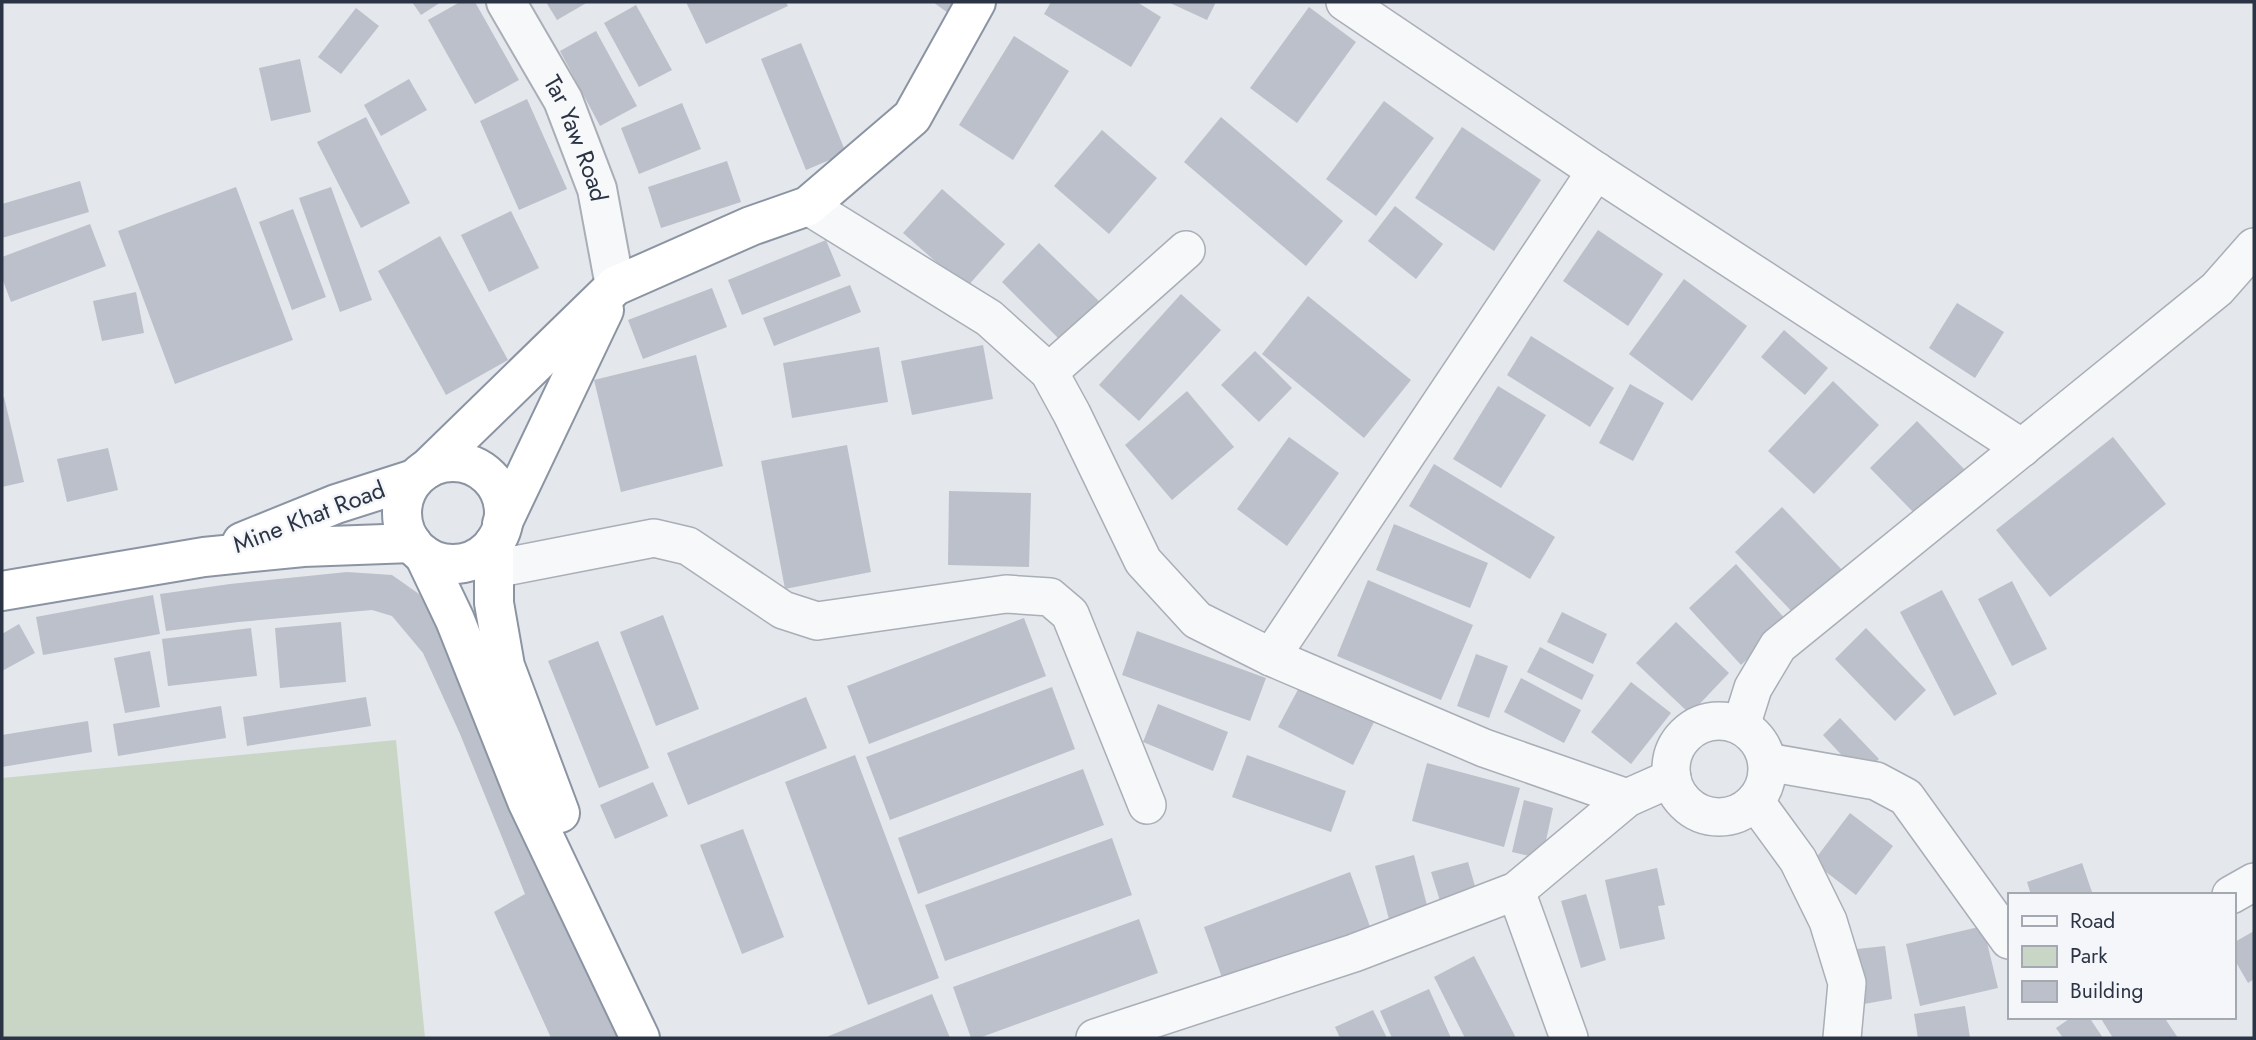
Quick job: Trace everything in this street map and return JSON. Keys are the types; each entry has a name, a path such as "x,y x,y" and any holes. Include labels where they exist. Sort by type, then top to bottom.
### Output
{"highway":[{"path":"642,1038 527,801 455,620 418,549 405,531 402,518 406,491 420,474 615,286 751,226 808,206 912,117 976,2"},
{"path":"418,549 449,564 461,563 497,545 615,286"},
{"path":"420,474 440,463 469,465 483,472 500,495 503,509 497,545 494,603 505,666 642,1038"},
{"name":"Mine Khat Road","path":"204,557 336,503 420,474"},
{"name":"Mine Khat Road","path":"2,591 204,557 303,547 418,549"}],"street":[{"name":"Tar Yaw Road","path":"506,2 563,100 597,189 615,286"},
{"path":"1345,2 1596,171 2022,448"},
{"path":"1271,656 1596,171"},
{"path":"808,206 989,318 1049,372 1143,561 1197,620 1271,656 1484,748 1628,798"},
{"path":"1741,726 1753,688 1778,646 2217,289 2254,247"},
{"path":"1049,372 1186,250"},
{"path":"497,545 654,538 688,546 783,610 817,621 1006,594 1050,597 1070,614 1147,805"},
{"path":"1715,721 1741,726 1754,736 1761,746 1767,774 1762,790 1755,801 1729,817 1702,814 1687,805 1678,793 1672,778 1672,758 1679,743 1690,731 1705,723 1715,721"},
{"path":"1766,762 1876,782 1906,797 2008,939"},
{"path":"1095,1038 1354,953 1516,891 1628,798 1672,778"},
{"path":"1755,801 1797,860 1828,921 1847,982 1842,1038"},
{"path":"2235,893 2254,882"},
{"path":"1516,891 1569,1038"}],"green space":[{"path":"396,740 425,1038 2,1038 2,778"}],"building":[{"path":"412,2 441,2 421,15"},
{"path":"460,2 475,2 519,80 475,104 428,20"},
{"path":"546,2 588,2 557,20"},
{"path":"686,2 786,2 788,6 706,44"},
{"path":"933,2 957,2 948,13"},
{"path":"1051,2 1137,2 1161,17 1131,67 1044,14"},
{"path":"1168,2 1216,2 1207,20"},
{"path":"636,5 672,70 639,87 604,23"},
{"path":"1309,7 1356,42 1297,123 1250,88"},
{"path":"356,8 379,26 341,74 318,57"},
{"path":"596,31 637,106 600,126 560,51"},
{"path":"1014,36 1069,71 1013,160 959,125"},
{"path":"801,43 846,153 806,170 761,59"},
{"path":"300,59 311,112 271,121 259,68"},
{"path":"409,79 427,110 381,136 364,105"},
{"path":"527,99 567,189 519,210 480,121"},
{"path":"1384,101 1434,138 1376,216 1326,179"},
{"path":"682,103 701,149 639,174 621,128"},
{"path":"366,117 410,203 361,228 317,142"},
{"path":"1221,117 1343,221 1306,266 1184,162"},
{"path":"1462,127 1541,180 1494,251 1415,198"},
{"path":"1102,130 1157,178 1109,234 1054,186"},
{"path":"727,161 741,202 661,228 648,187"},
{"path":"80,181 89,212 2,238 2,204"},
{"path":"236,187 293,340 175,384 118,231"},
{"path":"331,187 372,300 340,312 299,198"},
{"path":"942,189 1005,244 966,288 903,233"},
{"path":"1395,206 1443,244 1416,279 1368,241"},
{"path":"293,209 326,297 292,310 259,222"},
{"path":"511,211 539,268 489,292 461,235"},
{"path":"90,224 106,266 11,302 2,278 2,257"},
{"path":"1598,230 1663,274 1628,326 1563,281"},
{"path":"440,236 508,360 446,395 378,271"},
{"path":"826,240 841,276 742,315 728,280"},
{"path":"1039,243 1101,303 1063,343 1002,282"},
{"path":"1684,279 1747,326 1692,401 1629,354"},
{"path":"850,285 861,312 774,346 763,318"},
{"path":"712,288 727,327 643,359 628,320"},
{"path":"136,292 144,333 102,341 93,301"},
{"path":"1181,294 1221,330 1139,421 1099,385"},
{"path":"1308,296 1411,380 1364,438 1262,354"},
{"path":"1957,303 2004,332 1975,378 1929,348"},
{"path":"1784,330 1828,368 1805,395 1761,357"},
{"path":"1531,336 1614,388 1590,427 1507,375"},
{"path":"983,345 993,399 912,415 901,361"},
{"path":"879,347 888,402 792,418 783,363"},
{"path":"1255,351 1292,388 1259,422 1221,385"},
{"path":"696,355 723,466 621,492 594,380"},
{"path":"1833,381 1879,425 1814,494 1768,451"},
{"path":"1630,384 1664,403 1633,461 1599,443"},
{"path":"1498,386 1546,415 1501,488 1453,459"},
{"path":"1187,391 1234,447 1172,500 1125,445"},
{"path":"2,397 24,482 2,487"},
{"path":"1917,421 1966,471 1919,518 1870,468"},
{"path":"1289,437 1339,473 1287,546 1237,509"},
{"path":"2113,437 2166,504 2050,597 1996,530"},
{"path":"847,445 871,572 785,589 761,461"},
{"path":"108,448 118,490 67,502 57,459"},
{"path":"1434,464 1555,537 1530,579 1409,506"},
{"path":"949,491 1031,493 1029,567 948,565"},
{"path":"1782,507 1844,572 1797,617 1735,552"},
{"path":"1394,524 1488,563 1470,608 1376,570"},
{"path":"1736,564 1788,622 1741,665 1689,608"},
{"path":"347,572 392,575 419,594 449,641 621,1038 551,1038 494,912 525,894 460,734 423,653 392,616 372,610 166,631 160,594"},
{"path":"1368,580 1473,625 1441,700 1337,656"},
{"path":"2012,581 2047,649 2012,666 1978,599"},
{"path":"1942,590 1997,694 1954,716 1900,612"},
{"path":"153,595 160,634 43,655 36,617"},
{"path":"1562,612 1607,634 1593,664 1547,642"},
{"path":"663,615 699,709 656,726 620,632"},
{"path":"1024,618 1046,676 869,744 847,686"},
{"path":"341,622 346,682 280,688 275,628"},
{"path":"1676,622 1729,673 1690,714 1636,663"},
{"path":"19,624 35,653 2,671 2,634"},
{"path":"251,628 257,676 168,686 162,639"},
{"path":"1866,628 1926,690 1895,721 1835,659"},
{"path":"1137,631 1266,678 1250,721 1122,675"},
{"path":"598,641 649,768 599,788 548,661"},
{"path":"1540,647 1594,675 1582,700 1527,672"},
{"path":"150,651 160,707 125,713 114,658"},
{"path":"1476,654 1508,666 1489,718 1457,706"},
{"path":"1521,678 1581,710 1564,743 1504,712"},
{"path":"1302,682 1375,720 1353,765 1278,727"},
{"path":"1631,682 1671,713 1631,764 1591,732"},
{"path":"1052,687 1075,749 890,820 866,757"},
{"path":"366,697 371,726 247,746 243,717"},
{"path":"806,697 827,748 688,805 667,753"},
{"path":"1158,704 1228,732 1213,771 1143,742"},
{"path":"221,706 226,738 118,756 113,724"},
{"path":"1840,718 1879,759 1861,776 1823,735"},
{"path":"88,721 92,752 2,767 2,735"},
{"path":"855,755 939,978 868,1005 785,782"},
{"path":"1247,755 1346,791 1331,832 1232,797"},
{"path":"1427,763 1520,788 1504,847 1412,821"},
{"path":"1083,769 1104,825 918,894 898,838"},
{"path":"653,782 668,816 615,839 600,805"},
{"path":"1524,800 1553,808 1542,859 1512,852"},
{"path":"1850,813 1893,846 1856,895 1813,862"},
{"path":"743,829 784,937 742,954 700,845"},
{"path":"1112,838 1132,895 945,961 925,905"},
{"path":"1414,855 1430,917 1391,927 1375,866"},
{"path":"1468,862 1477,893 1441,904 1431,872"},
{"path":"2082,863 2092,893 2030,893 2027,882"},
{"path":"1657,868 1665,905 1658,906 1665,939 1620,949 1605,880"},
{"path":"1350,872 1372,932 1225,986 1204,927"},
{"path":"1586,894 1606,960 1581,968 1561,901"},
{"path":"1139,919 1158,973 979,1038 971,1038 953,987"},
{"path":"1983,926 1998,988 1920,1006 1906,944"},
{"path":"2254,931 2254,979 2248,983 2235,960 2235,942"},
{"path":"1885,946 1892,999 1864,1004 1857,949"},
{"path":"1474,956 1516,1038 1465,1038 1434,977"},
{"path":"1429,989 1451,1038 1392,1038 1380,1011"},
{"path":"932,994 950,1038 824,1038"},
{"path":"1965,1006 1970,1038 1918,1038 1914,1014"},
{"path":"1373,1010 1387,1038 1340,1038 1335,1027"},
{"path":"2069,1019 2090,1019 2103,1038 2063,1038 2056,1028"},
{"path":"2101,1019 2165,1019 2178,1038 2113,1038"}]}
